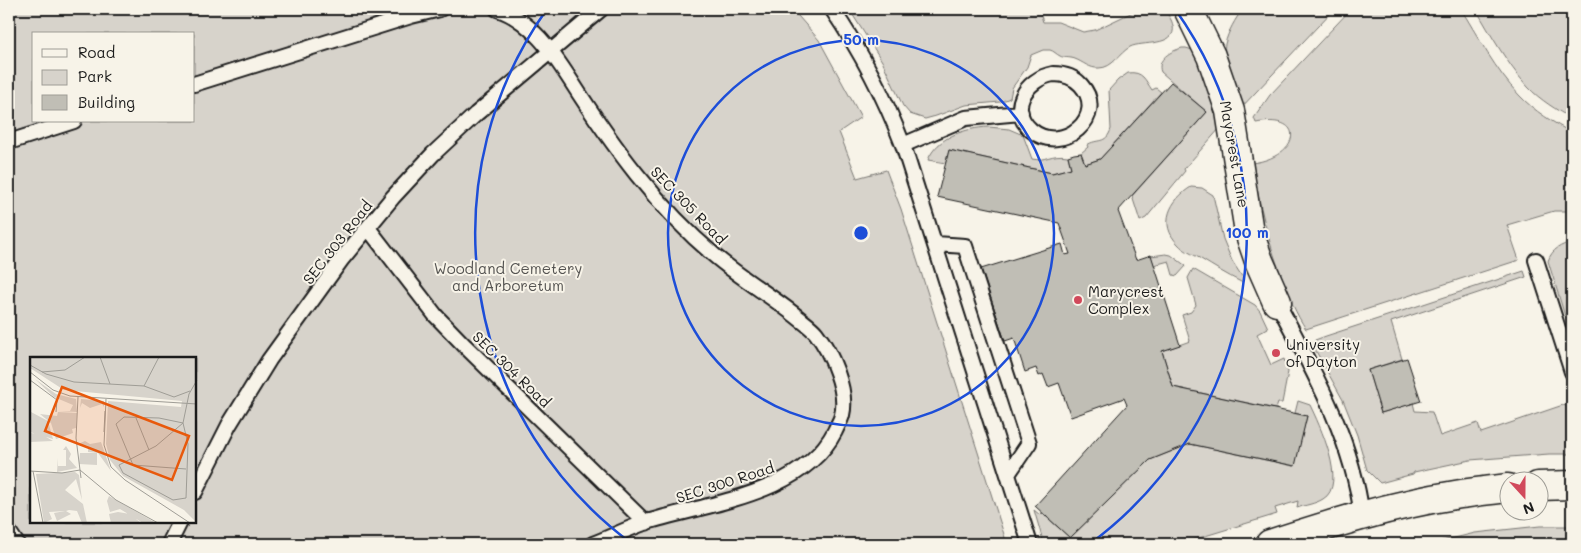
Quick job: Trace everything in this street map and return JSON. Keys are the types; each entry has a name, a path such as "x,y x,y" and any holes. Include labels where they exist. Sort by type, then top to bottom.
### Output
{"street":[{"name":"Maycrest Lane","path":"1188,9 1212,56 1230,111 1249,232 1277,302"},
{"path":"1548,486 1572,485"},
{"path":"1270,544 1362,516 1455,494 1498,489"}],"lane":[{"path":"195,84 411,16 440,9"},
{"name":"SEC 305 Road","path":"497,9 504,11 523,23 551,50 630,167 686,230 717,258 798,317 815,332 836,371 844,394 842,415"},
{"name":"SEC 303 Road","path":"196,490 229,425 269,360 332,272 397,193 445,142 601,9"},
{"path":"832,9 850,35 874,77 892,114 904,145 1030,544"},
{"path":"1054,74 1070,77 1079,84 1084,89 1089,103 1089,110 1084,122 1075,132 1061,138 1038,135 1027,126 1021,113 1022,99 1032,82 1043,76 1054,74"},
{"path":"904,145 966,118 1021,113"},
{"path":"9,142 71,122"},
{"name":"SEC 304 Road","path":"368,228 436,316 646,522"},
{"path":"936,244 965,246 1028,443 1008,474"},
{"path":"1536,260 1572,372"},
{"path":"1277,302 1328,400 1359,492 1362,516"},
{"name":"SEC 300 Road","path":"593,544 646,522 718,503 788,478 801,470 820,453 830,439 842,415"},
{"path":"169,544 180,523"},
{"path":"9,532 17,544"}],"green space":[{"name":"Woodland Cemetery and Arboretum","path":"9,9 792,9 819,40 861,117 839,132 857,178 886,170 901,209 1007,544 9,544"},
{"path":"849,9 1039,9 1043,22 1058,22 1083,32 1095,30 1139,9 1164,9 1172,21 1173,33 1164,40 1130,47 1108,66 1099,68 1073,58 1061,57 1050,50 1043,50 1031,55 1027,67 1012,88 1010,98 1000,102 966,105 925,119 910,114 903,106 882,61"},
{"path":"1243,9 1334,9 1240,109 1227,68 1225,44 1230,30"},
{"path":"1351,9 1461,9 1510,85 1525,101 1551,121 1572,133 1572,211 1554,211 1507,225 1519,260 1306,329 1290,299 1268,237 1252,163 1268,159 1280,153 1288,145 1292,137 1290,130 1284,124 1273,122 1256,123 1254,118 1270,95"},
{"path":"1476,9 1572,9 1572,119 1543,100 1520,78 1506,59"},
{"path":"1182,48 1196,51 1220,128 1184,169 1185,171 1146,218 1140,221 1132,196 1207,112 1161,72 1160,67 1163,59 1169,53"},
{"path":"1128,73 1137,73 1152,90 1156,88 1161,92 1100,159 1085,164 1081,153 1088,147 1087,145 1107,137 1111,129 1109,90"},
{"path":"989,127 1009,129 1023,135 1032,159 1068,156 1071,168 1052,173 949,150 946,163 928,160 938,145 953,135 971,129"},
{"path":"1191,187 1202,188 1213,195 1223,239 1243,281 1241,282 1186,251 1172,236 1168,221 1172,205"},
{"path":"1572,242 1572,313 1565,316 1548,261 1557,248"},
{"path":"1171,255 1186,266 1177,276 1173,275 1169,261 1154,265 1151,256"},
{"path":"1193,269 1255,305 1260,311 1268,328 1257,334 1271,365 1284,359 1288,372 1282,403 1278,403 1276,409 1173,387 1162,351 1190,341 1182,315 1191,312 1196,305 1188,278"},
{"path":"1524,271 1526,277 1391,322 1402,359 1368,370 1381,413 1413,403 1415,411 1432,412 1440,436 1478,423 1481,433 1563,405 1572,408 1572,454 1470,460 1414,472 1413,474 1380,483 1367,470 1357,435 1343,400 1312,344 1315,340 1326,336"},
{"path":"1298,401 1310,405 1325,439 1329,454 1333,481 1330,492 1323,499 1297,508 1298,501 1275,508 1277,514 1179,544 1044,544 1034,510 1040,515 1042,513 1070,538 1150,460 1190,444 1294,466 1307,416 1295,413"},
{"path":"1540,526 1572,526 1572,544 1430,544 1475,533"}],"building":[{"name":"Marycrest Complex","path":"1171,82 1207,112 1118,211 1136,260 1151,255 1180,345 1162,351 1173,387 1307,416 1295,466 1190,444 1150,460 1070,538 1035,506 1127,405 1124,398 1071,417 1059,383 1048,387 1043,374 1039,376 1036,368 1025,372 1014,338 1005,341 981,269 1062,244 1065,255 1070,254 1059,223 937,197 949,150 1052,173 1071,168 1068,156 1074,154 1081,153 1085,164 1100,159"},
{"path":"1407,358 1421,401 1381,413 1368,370"}],"place":[{"name":"Marycrest Complex","path":"1078,300"},
{"name":"University of Dayton","path":"1276,353"}]}
